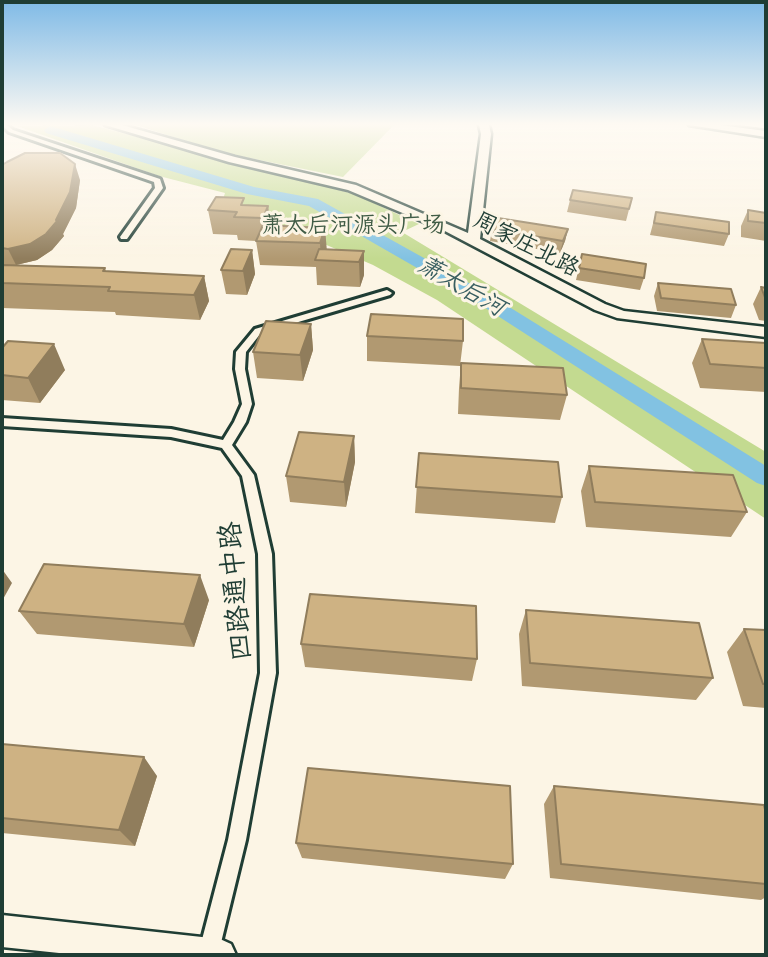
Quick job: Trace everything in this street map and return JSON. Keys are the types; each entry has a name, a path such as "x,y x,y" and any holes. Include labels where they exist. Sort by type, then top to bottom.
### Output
{"street":[{"path":"124,170 157,181 159,188 124,237"},
{"name":"周家庄北路","path":"276,170 352,187 472,240 600,307 622,315 766,332"},
{"path":"472,240 481,170"},
{"path":"2,422 171,433 226,445 247,404 240,369 241,352 258,331 387,293"},
{"name":"四路通中路","path":"212,955 237,840 268,673 265,554 248,475 226,445"},
{"path":"2,931 212,955"}],"green space":[{"name":"萧太后河源头广场","path":"141,170 262,170 354,194 419,224 402,232 766,452 766,519 437,300 373,265 287,228 219,211 225,193"},
{"path":"307,170 350,170 343,177"}],"building":[{"path":"2,170 74,170 70,192 58,220 46,234 30,244 2,248"},
{"path":"573,190 632,198 629,209 570,200"},
{"path":"216,197 244,198 241,205 268,206 263,218 234,217 237,212 208,210"},
{"path":"748,210 766,213 766,223 748,221"},
{"path":"656,212 729,222 729,234 654,223"},
{"path":"498,218 568,229 563,241 492,229"},
{"path":"263,225 325,228 320,243 256,241"},
{"path":"231,249 252,250 243,271 221,270"},
{"path":"319,249 364,251 359,262 315,260"},
{"path":"582,254 646,264 644,278 579,268"},
{"path":"2,265 105,268 103,271 204,276 194,295 108,291 110,287 2,283"},
{"path":"658,283 731,289 736,305 661,298"},
{"path":"371,314 463,319 463,341 367,336"},
{"path":"266,321 311,324 300,355 253,352"},
{"path":"702,339 766,343 766,368 710,364"},
{"path":"8,341 54,344 28,378 2,375 2,348"},
{"path":"461,363 563,368 567,395 461,388"},
{"path":"299,432 354,436 344,482 286,476"},
{"path":"419,453 558,462 562,497 416,487"},
{"path":"589,466 733,475 747,512 595,502"},
{"path":"44,564 200,575 184,624 19,611"},
{"path":"310,594 476,606 477,659 301,644"},
{"path":"526,610 699,623 713,678 530,663"},
{"path":"744,629 766,630 766,684 763,684"},
{"path":"2,744 144,757 119,830 2,818"},
{"path":"308,768 510,786 513,864 296,843"},
{"path":"554,786 764,805 766,884 561,864"}],"waterway":[{"name":"萧太后河","path":"181,170 252,191 313,202 479,296 766,477"}]}
